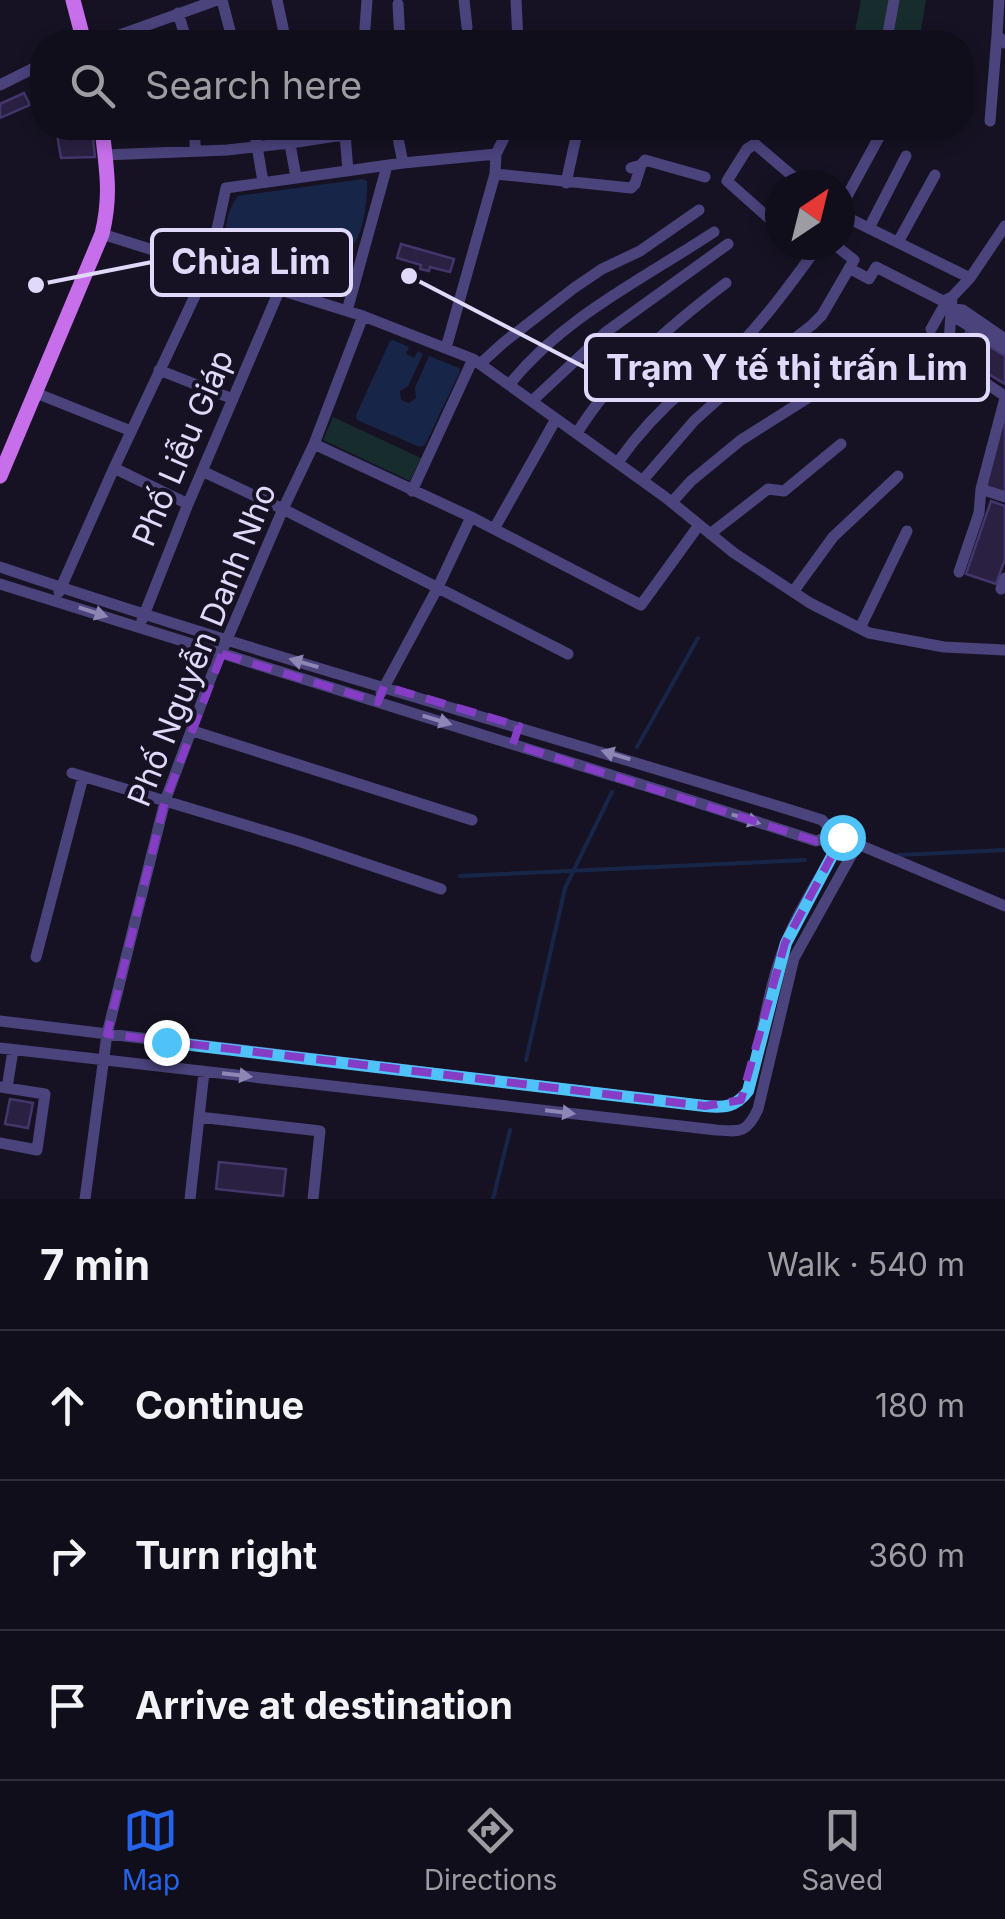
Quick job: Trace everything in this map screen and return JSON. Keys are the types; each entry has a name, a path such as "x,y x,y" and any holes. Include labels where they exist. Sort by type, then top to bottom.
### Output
{"main road":[{"path":"73,0 84,30"},
{"path":"0,476 102,234 109,191 103,140"}],"street":[{"path":"134,30 219,0 229,30"},
{"path":"277,0 283,30"},
{"path":"365,30 366,0"},
{"path":"464,0 467,27"},
{"path":"516,0 517,30"},
{"path":"889,30 894,0"},
{"path":"398,4 399,30"},
{"path":"990,121 1001,39 1001,5"},
{"path":"178,14 183,30"},
{"path":"0,85 30,70"},
{"path":"195,140 195,151"},
{"path":"257,140 263,182"},
{"path":"289,140 296,178"},
{"path":"105,155 306,140"},
{"path":"348,171 353,140"},
{"path":"396,140 403,163"},
{"path":"446,348 495,174 496,154 503,140"},
{"path":"566,182 575,140"},
{"path":"855,183 878,140"},
{"path":"765,215 727,181 747,149 755,144 785,170"},
{"path":"59,594 208,266 226,188 496,154"},
{"path":"869,228 906,156"},
{"path":"495,174 632,188 636,166 645,160 705,177"},
{"path":"347,312 387,166"},
{"path":"898,242 935,175"},
{"path":"412,490 476,362 574,288 640,251 699,210"},
{"path":"855,220 970,278"},
{"path":"509,385 595,306 714,232"},
{"path":"102,234 362,316 476,362 643,480 734,554 869,633 944,648 1005,650"},
{"path":"932,328 1003,234"},
{"path":"532,402 606,332 728,244"},
{"path":"618,462 674,400 724,361 771,311 809,260"},
{"path":"643,480 725,393 818,320 854,260"},
{"path":"850,268 869,279 876,268 963,310 1005,339"},
{"path":"577,433 628,370 683,316 726,283"},
{"name":"Phố Liễu Giáp","path":"140,628 279,291"},
{"path":"951,305 1005,348"},
{"path":"951,305 948,358 1005,397 979,513 960,572"},
{"name":"Phố Nguyễn Danh Nho","path":"85,1199 107,1034 165,801 222,654 314,444 362,316"},
{"path":"672,502 741,440 817,392 850,360"},
{"path":"159,370 233,399"},
{"path":"36,393 130,431"},
{"path":"494,528 556,418"},
{"path":"314,444 471,516 641,605 699,525"},
{"path":"710,534 768,489 784,491 841,444"},
{"path":"114,468 188,504"},
{"path":"202,470 568,654"},
{"path":"793,592 833,538 898,476"},
{"path":"982,489 1005,498"},
{"path":"378,702 471,516"},
{"path":"860,628 907,531"},
{"path":"0,566 140,628 816,842 839,836"},
{"path":"0,584 144,614 822,820 839,836 856,844 1005,906"},
{"path":"513,744 519,726"},
{"path":"193,731 472,820"},
{"path":"36,957 77,775 298,841 441,889"},
{"path":"0,1022 705,1106 735,1104 748,1091 786,943 839,836"},
{"path":"0,1143 37,1150 44,1094 4,1087 7,1049 739,1131 752,1121 762,1093 794,958 856,844"},
{"path":"190,1199 204,1072"},
{"path":"465,1102 466,1078"},
{"path":"735,1104 747,1128"},
{"path":"199,1117 320,1131 313,1199"}],"highlighted area":[{"path":"222,654 378,702 384,686 519,726 513,744 816,841 842,837 785,943 741,1100 705,1106 107,1034 165,801"}],"green space":[{"path":"861,0 926,0 921,30 855,30"},
{"path":"333,417 421,458 410,481 323,440"}],"water":[{"path":"363,179 367,187 363,220 359,236 349,247 237,253 231,248 226,234 228,217 238,196"},
{"path":"393,340 409,347 406,354 414,358 418,351 423,354 408,386 400,391 401,400 409,403 416,398 415,388 429,356 460,371 425,445 420,447 357,420"}],"building":[{"path":"24,93 30,105 0,118 0,104"},
{"path":"58,140 93,140 95,157 61,158"},
{"path":"401,244 454,259 450,272 420,269 421,265 397,258"},
{"path":"966,332 1005,356 1005,384 954,353"},
{"path":"1005,414 1005,492 983,486"},
{"path":"991,501 1005,506 1005,559 996,584 966,574"},
{"path":"10,1099 33,1103 28,1128 5,1124"},
{"path":"219,1162 286,1169 283,1196 216,1189"}],"waterway":[{"path":"637,747 698,638"},
{"path":"526,1060 565,888 612,792"},
{"path":"898,855 1005,850"},
{"path":"460,876 805,860"},
{"path":"493,1199 510,1130"}],"place":[{"name":"Trạm Y tế thị trấn Lim","path":"409,276"},
{"name":"Chùa Lim","path":"36,285"}],"route":[{"path":"166,1042 705,1106 732,1106 748,1091 786,943 842,837"}]}
